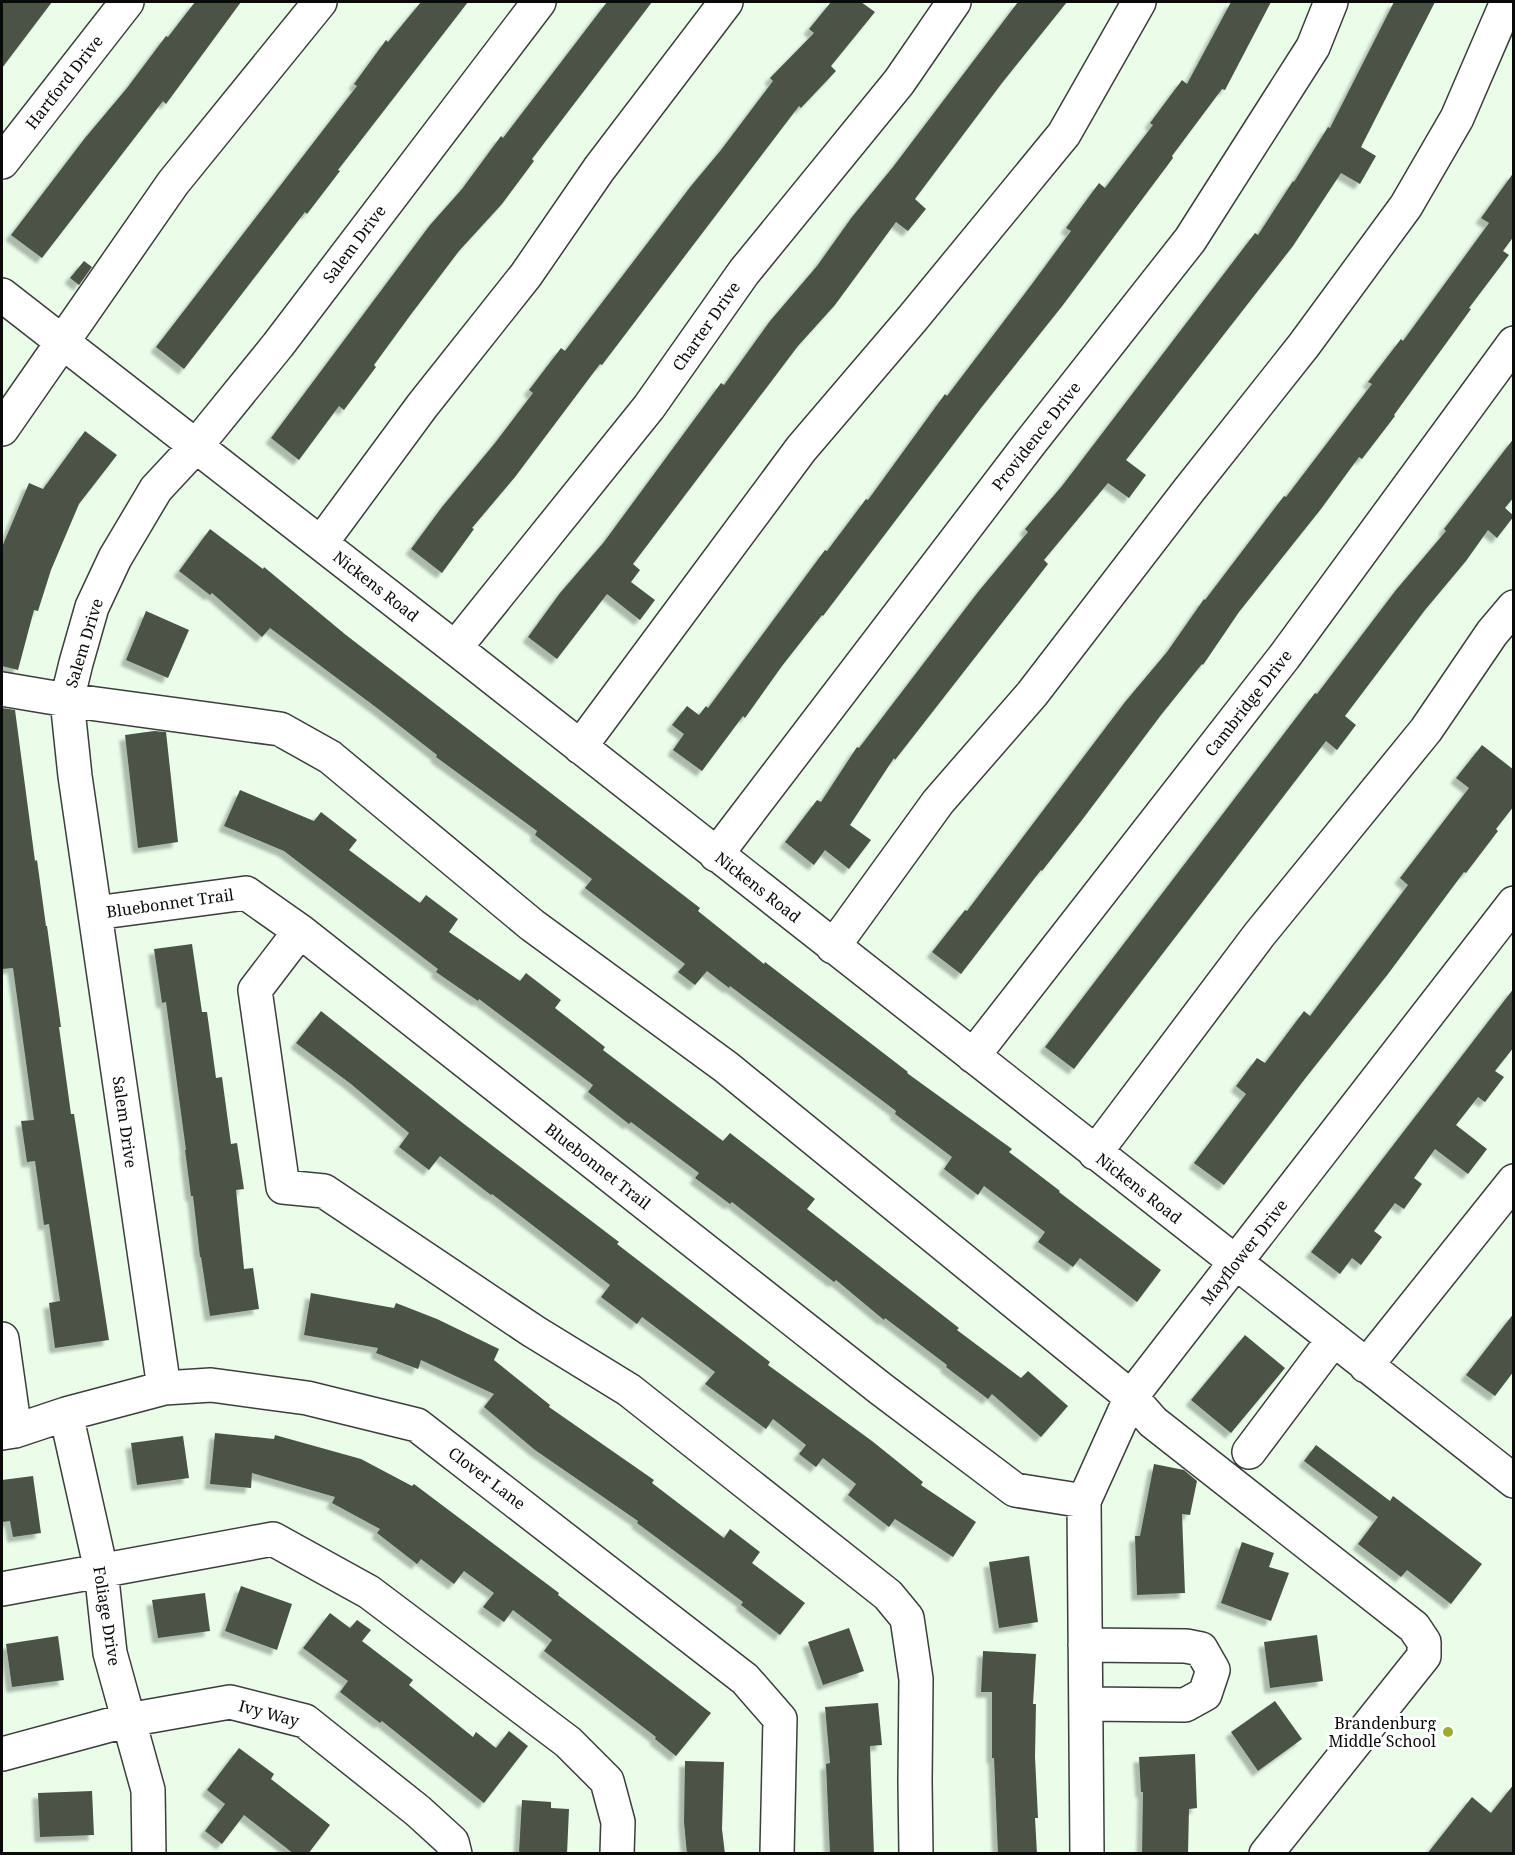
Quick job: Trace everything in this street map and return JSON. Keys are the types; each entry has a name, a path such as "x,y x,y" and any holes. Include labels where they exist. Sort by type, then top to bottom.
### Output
{"street":[{"name":"Hartford Drive","path":"2,162 127,2"},
{"path":"2,429 173,183 320,2"},
{"name":"Salem Drive","path":"164,1388 94,913 67,700 92,607 115,558 156,489 195,446 278,345 539,2"},
{"path":"321,543 422,406 526,276 599,169 726,2"},
{"name":"Charter Drive","path":"455,648 649,406 744,272 899,82 954,2"},
{"path":"580,747 801,449 1065,134 1139,2"},
{"name":"Providence Drive","path":"717,855 1030,443 1190,240 1313,47 1331,2"},
{"path":"833,946 938,802 1032,694 1304,345 1406,206 1457,118 1507,2"},
{"name":"Nickens Road","path":"2,295 455,648 1234,1263 1366,1366 1510,1472"},
{"name":"Cambridge Drive","path":"973,1056 1284,657 1514,343"},
{"path":"1095,1153 1259,935 1426,730 1492,633 1514,607"},
{"path":"2,689 280,729 330,757 532,925 726,1067 1131,1397 1153,1422 1414,1627 1424,1642 1424,1656 1266,1854"},
{"name":"Bluebonnet Trail","path":"94,913 246,893 300,932 881,1389 1015,1490 1084,1501"},
{"name":"Mayflower Drive","path":"1087,1854 1084,1501 1131,1397 1514,903"},
{"path":"300,932 255,990 283,1187 324,1191 533,1331 629,1390 888,1595 907,1618 916,1679 916,1854"},
{"path":"1366,1366 1514,1181"},
{"path":"2,1340 8,1432"},
{"path":"1249,1452 1333,1340"},
{"name":"Clover Lane","path":"8,1432 164,1388 211,1385 307,1398 417,1425 745,1679 780,1719 777,1854"},
{"name":"Foliage Drive","path":"66,1414 101,1570 110,1653 148,1790 149,1854"},
{"path":"2,1589 273,1539 369,1592 568,1742 607,1781 618,1822 617,1854"},
{"path":"1085,1645 1186,1646 1201,1649 1213,1670 1205,1694 1185,1705 1086,1704"},
{"name":"Ivy Way","path":"2,1754 128,1720 230,1702 305,1721 418,1811 452,1842 455,1854"}],"building":[{"path":"2,2 52,2 2,68"},
{"path":"195,2 241,2 166,104 163,101 42,258 11,235 85,138"},
{"path":"421,2 468,2 338,170 340,171 307,214 305,212 184,369 156,347 357,86 354,84 386,40 388,42"},
{"path":"607,2 652,2 532,159 534,161 502,204 459,251 409,317 344,410 339,406 299,460 271,438 430,225 462,189 501,136 503,138"},
{"path":"831,2 861,2 875,12 831,66 836,71 801,108 799,106 602,365 600,364 515,477 472,528 474,529 442,573 411,549 533,393 529,390 561,348 565,351 721,150 773,81 770,78 814,33 809,29"},
{"path":"1018,2 1067,2 1002,83 915,199 926,209 908,231 896,222 835,305 798,346 633,564 640,570 631,582 655,600 640,620 607,594 557,659 528,637 560,593 604,542 721,383 724,385 770,321 817,266 852,217 893,167"},
{"path":"1231,2 1271,2 1225,90 1222,89 1063,305 702,771 673,750 684,734 672,725 687,706 699,715 706,706 708,708 825,550 827,551 866,499 868,500 945,394 947,396 1032,284 1071,231 1066,228 1099,183 1105,188 1153,125 1150,123 1182,80 1187,84"},
{"path":"1394,2 1435,2 1361,147 1376,156 1360,184 1341,173 1293,246 1126,460 1146,475 1129,498 1108,483 1044,560 1048,564 895,760 894,758 850,825 871,840 849,869 825,850 814,865 785,842 817,800 821,802 857,747 859,748 978,592 1028,532 1025,529 1062,486 1255,233 1258,235 1328,127 1330,128"},
{"path":"1514,172 1514,236 1503,251 1509,255 1469,308 1471,309 1395,416 1362,459 1359,457 1239,612 1203,665 1161,715 961,974 932,952 965,910 967,911 1125,702 1167,652 1204,599 1284,496 1286,497 1372,384 1368,382 1401,339 1403,341 1489,223 1481,218"},
{"path":"84,261 92,267 79,285 70,278"},
{"path":"85,431 117,455 79,504 51,570 38,611 34,610 18,670 2,666 2,547 29,483 43,489"},
{"path":"1514,438 1514,497 1505,508 1514,516 1497,538 1488,530 1345,716 1356,725 1337,750 1326,741 1074,1069 1045,1047 1315,693 1317,694 1396,590 1446,531 1444,529"},
{"path":"210,529 263,569 264,567 346,635 700,908 698,911 764,964 765,962 907,1073 1012,1149 1009,1152 1161,1270 1137,1302 1080,1258 1073,1267 1038,1242 1045,1232 984,1186 978,1195 944,1169 952,1157 895,1114 896,1111 730,986 729,988 707,971 695,985 678,972 685,964 585,888 592,879 535,835 537,831 436,757 437,755 377,708 270,628 262,637 212,593 210,595 179,571"},
{"path":"146,611 189,630 168,678 126,660"},
{"path":"2,708 15,710 35,861 37,860 61,1027 59,1027 71,1114 74,1114 109,1340 55,1348 49,1303 60,1301 49,1224 44,1225 35,1161 27,1162 21,1121 34,1120 13,968 2,969"},
{"path":"154,731 166,732 178,842 138,848 125,735"},
{"path":"1482,745 1514,770 1514,806 1466,873 1464,872 1224,1185 1194,1163 1246,1094 1236,1086 1257,1058 1265,1063 1304,1011 1310,1016 1408,885 1400,878 1469,788 1456,778"},
{"path":"240,790 314,821 321,812 357,840 349,850 420,903 426,895 458,919 449,932 520,981 526,973 561,1000 555,1008 605,1047 603,1050 723,1141 730,1133 815,1199 807,1209 959,1328 957,1330 1021,1378 1028,1371 1068,1406 1041,1437 992,1394 988,1399 946,1367 947,1365 885,1318 884,1320 836,1280 834,1282 732,1202 730,1204 695,1178 699,1173 588,1092 593,1085 479,999 478,1001 436,972 438,969 284,851 224,826"},
{"path":"192,944 202,1012 207,1012 216,1078 222,1077 231,1144 237,1143 244,1189 236,1190 244,1269 253,1268 259,1309 210,1316 193,1196 191,1196 166,1002 162,1003 154,949"},
{"path":"1514,988 1514,1047 1495,1071 1504,1077 1485,1102 1478,1097 1456,1125 1487,1149 1468,1174 1435,1149 1414,1178 1422,1184 1404,1209 1395,1203 1374,1231 1382,1237 1361,1265 1352,1258 1340,1274 1311,1252"},
{"path":"321,1011 619,1242 617,1244 770,1362 768,1365 872,1441 923,1482 921,1485 976,1522 953,1557 895,1519 889,1527 848,1495 856,1484 823,1458 816,1467 799,1454 806,1445 773,1419 766,1429 705,1384 715,1372 642,1317 637,1324 601,1297 610,1285 492,1194 440,1156 429,1170 399,1147 409,1133 351,1084 296,1043"},
{"path":"311,1293 394,1308 396,1303 437,1319 499,1349 494,1360 550,1405 549,1407 654,1480 652,1483 724,1538 730,1529 760,1552 752,1563 805,1603 780,1635 741,1605 743,1602 637,1523 638,1521 535,1450 484,1407 494,1394 421,1360 418,1369 376,1353 378,1348 304,1335"},
{"path":"1514,1313 1514,1371 1495,1396 1466,1375"},
{"path":"1245,1335 1285,1368 1231,1433 1191,1400"},
{"path":"215,1433 274,1439 275,1435 361,1459 412,1486 414,1484 559,1593 558,1595 711,1713 676,1756 655,1739 656,1737 544,1651 552,1640 513,1610 504,1622 483,1607 494,1593 464,1571 454,1584 421,1559 417,1564 377,1533 380,1529 332,1503 335,1497 252,1473 251,1488 210,1484"},
{"path":"183,1436 189,1478 137,1485 131,1443"},
{"path":"1316,1445 1390,1501 1393,1496 1482,1564 1451,1604 1407,1570 1401,1577 1358,1544 1378,1517 1304,1461"},
{"path":"1154,1464 1184,1470 1197,1481 1190,1515 1182,1514 1185,1593 1137,1595 1135,1536 1140,1536"},
{"path":"33,1476 41,1533 13,1537 10,1521 2,1522 2,1480"},
{"path":"1242,1542 1274,1553 1269,1567 1289,1573 1271,1621 1221,1603"},
{"path":"1029,1556 1038,1622 999,1628 989,1562"},
{"path":"241,1586 292,1604 277,1650 225,1631"},
{"path":"205,1593 210,1631 158,1638 152,1600"},
{"path":"330,1613 350,1628 357,1620 371,1630 362,1641 413,1680 409,1685 473,1737 476,1732 496,1748 509,1731 528,1746 484,1803 382,1721 380,1723 340,1692 348,1681 303,1648"},
{"path":"849,1628 864,1671 823,1685 808,1642"},
{"path":"1317,1635 1323,1681 1270,1688 1264,1642"},
{"path":"58,1636 64,1680 12,1687 6,1644"},
{"path":"983,1651 1036,1654 1033,1704 1036,1704 1037,1854 998,1854 994,1758 992,1758 992,1692 981,1692"},
{"path":"1275,1701 1302,1739 1258,1771 1231,1732"},
{"path":"878,1703 882,1745 870,1746 874,1854 830,1854 826,1764 830,1763 825,1707"},
{"path":"239,1748 274,1774 271,1779 330,1825 308,1854 294,1854 244,1815 222,1844 205,1831 225,1804 207,1790"},
{"path":"1195,1754 1197,1808 1189,1809 1188,1854 1142,1854 1143,1792 1141,1792 1139,1757"},
{"path":"685,1761 724,1762 722,1829 725,1854 687,1854 684,1822"},
{"path":"1514,1784 1514,1854 1427,1854 1472,1797 1491,1813"},
{"path":"92,1791 94,1835 40,1837 38,1793"},
{"path":"522,1800 551,1802 551,1808 569,1809 567,1854 519,1852"}],"place":[{"name":"Brandenburg Middle School","path":"1448,1732"}]}
